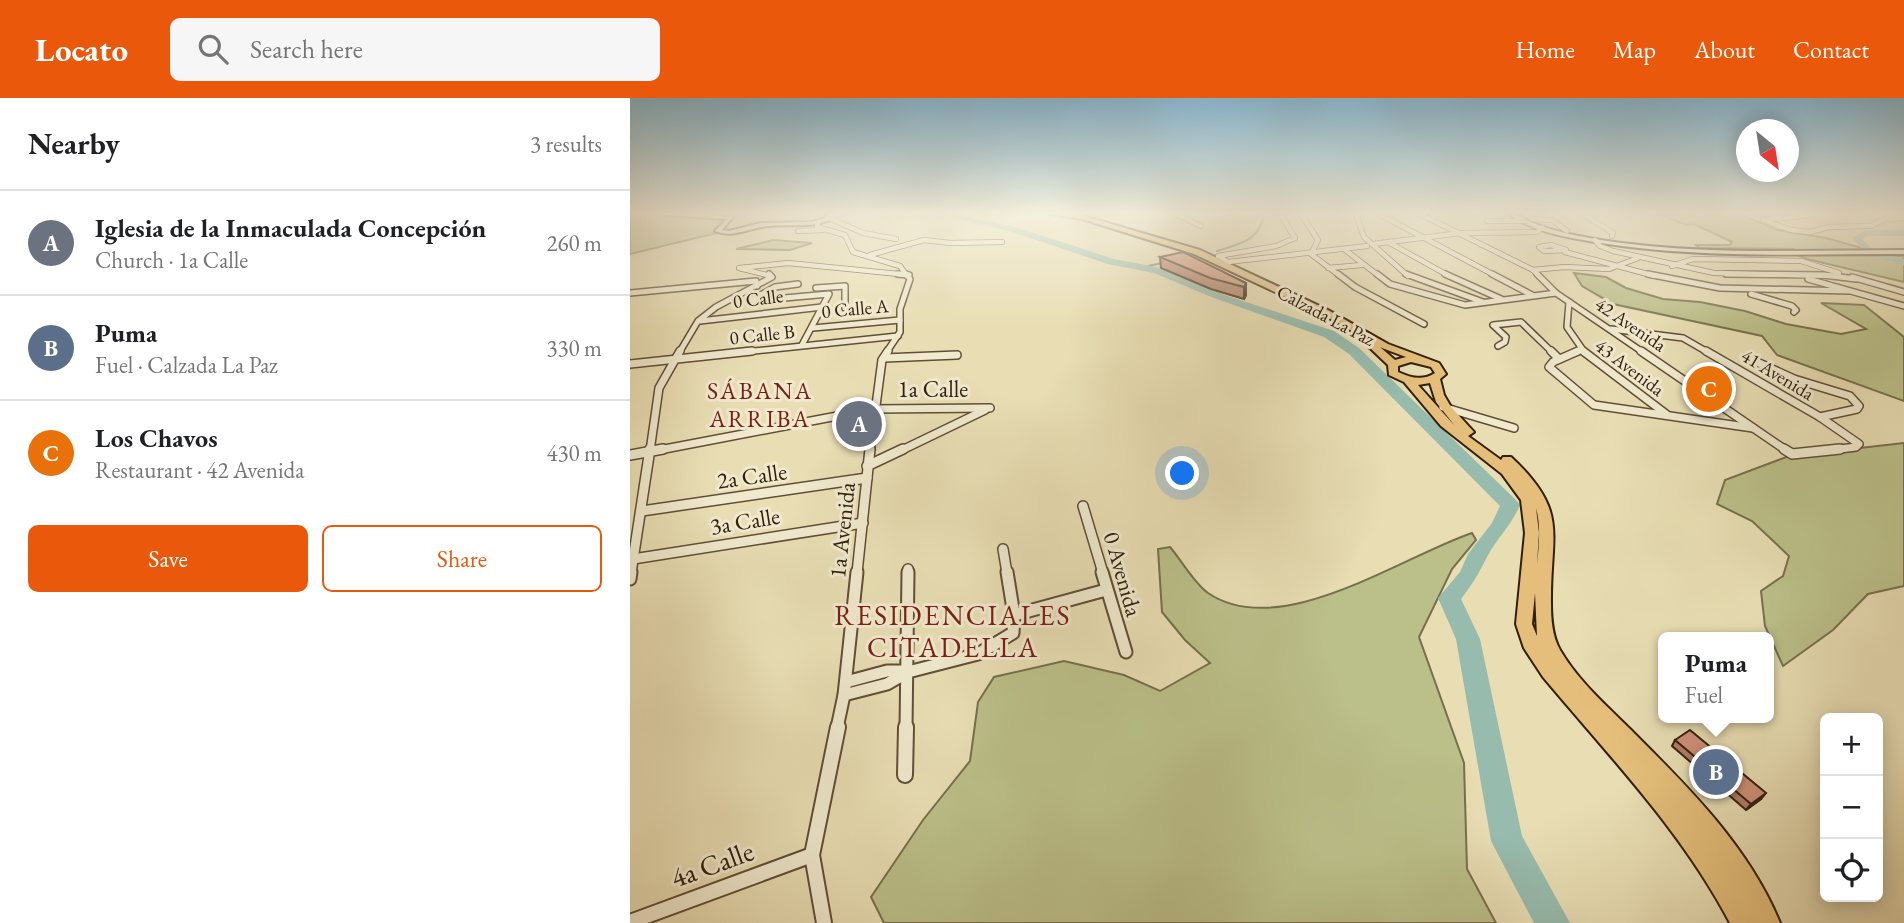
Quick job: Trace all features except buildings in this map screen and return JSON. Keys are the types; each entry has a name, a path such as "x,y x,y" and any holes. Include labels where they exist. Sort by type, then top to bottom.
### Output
{"main road":[{"name":"Calzada La Paz","path":"1189,252 1341,325 1376,348 1392,365 1392,373 1408,380"},
{"name":"Calzada La Paz","path":"1200,252 1325,312 1385,346 1423,360"},
{"path":"1392,365 1406,360 1423,360 1439,367 1441,374 1436,378 1408,380"},
{"path":"1436,378 1437,393 1443,407 1473,436 1522,473 1541,497 1548,528 1543,580 1544,625 1555,655 1583,691 1723,848 1744,878 1768,923"},
{"path":"1408,380 1445,424 1507,471 1522,489 1531,515 1524,624 1533,648 1560,686 1702,852 1720,878 1743,923"}],"street":[{"path":"855,252 892,262 909,275"},
{"path":"866,256 879,252"},
{"path":"1214,257 1238,252"},
{"path":"1214,257 1228,262 1321,252"},
{"path":"1348,252 1390,284 1465,305 1556,293"},
{"path":"1382,252 1408,276 1485,302"},
{"path":"1407,252 1447,275 1502,299"},
{"path":"1453,252 1532,295"},
{"path":"1498,252 1533,270 1556,293"},
{"path":"1504,252 1541,269"},
{"path":"1566,252 1675,281 1736,290 1781,302 1795,308 1794,312"},
{"path":"1620,252 1672,266 1728,275 1833,273"},
{"path":"1311,254 1355,287 1424,324"},
{"path":"1533,270 1609,269 1639,258"},
{"path":"1672,266 1693,259 1801,261 1833,273 1904,292"},
{"path":"630,579 642,514 659,388 698,321 716,307 772,276 739,268 774,263 909,275"},
{"path":"1328,268 1363,264"},
{"name":"1a Avenida","path":"824,923 813,855 846,682 874,409 884,358 898,336 900,309 910,283 909,275"},
{"path":"1789,275 1904,306"},
{"path":"1821,275 1817,278 1824,284"},
{"path":"630,293 756,281 757,286"},
{"path":"798,284 775,288 750,300 829,294 802,345"},
{"path":"809,294 812,289 844,286 845,308"},
{"path":"1736,290 1849,291"},
{"path":"1773,291 1773,297 1781,302"},
{"name":"42 Avenida","path":"1556,293 1792,454"},
{"name":"43 Avenida","path":"1569,302 1567,327 1581,350 1668,415"},
{"name":"0 Calle","path":"698,321 822,307"},
{"name":"0 Calle A","path":"813,328 900,320"},
{"path":"1498,346 1505,342 1506,337 1493,325 1521,322 1559,359"},
{"name":"41 Avenida","path":"1611,329 1679,337 1820,417 1859,444 1856,447 1792,454"},
{"name":"0 Calle B","path":"630,363 898,336"},
{"path":"1581,350 1550,364 1551,371 1594,405 1755,428"},
{"path":"884,358 957,355"},
{"path":"1746,357 1794,379 1850,396 1859,405 1857,409 1820,417"},
{"path":"1443,407 1514,428"},
{"name":"1a Calle","path":"630,455 649,454 874,409 990,408 867,466"},
{"name":"2a Calle","path":"630,522 642,514 867,478"},
{"name":"0 Avenida","path":"1083,506 1126,652"},
{"name":"3a Calle","path":"633,559 863,523"},
{"path":"846,682 887,671 908,671 941,664 994,648 1013,633 1014,615 1003,549"},
{"path":"905,775 908,569"},
{"path":"1014,615 1106,590"},
{"path":"844,695 886,684 908,671"},
{"name":"4a Calle","path":"630,922 813,855"}],"green space":[{"path":"1878,252 1904,256 1904,282 1807,259 1795,254"},
{"path":"1574,273 1606,277 1626,288 1663,299 1700,302 1745,311 1786,324 1841,334 1866,329 1821,303 1864,305 1904,337 1904,401 1777,355 1762,336 1613,304 1582,286"},
{"path":"1904,443 1904,586 1868,594 1833,630 1783,666 1774,646 1774,632 1768,632 1765,626 1761,591 1783,576 1789,556 1752,521 1717,504 1725,480 1789,456"},
{"path":"1472,533 1476,540 1452,569 1419,637 1464,763 1467,869 1496,923 884,923 871,897 923,820 970,761 978,702 994,677 1064,661 1124,675 1160,691 1210,663 1185,640 1162,612 1158,549 1170,547 1208,593 1237,605 1270,608 1304,602 1340,590"}],"waterway":[{"path":"1083,252 1112,262 1157,270 1218,296 1329,334 1354,351 1510,505 1501,525 1478,554 1469,575 1449,598 1468,639 1507,841 1553,923"},
{"path":"1871,252 1904,262"},
{"path":"1139,268 1162,263"}],"place":[{"name":"Los Chavos","path":"1709,389"},
{"name":"Iglesia de la Inmaculada Concepción","path":"859,424"},
{"name":"Puma","path":"1716,772"}],"district":[{"name":"SÁBANA ARRIBA","path":"760,405"},
{"name":"RESIDENCIALES CITADELLA","path":"953,631"}]}
